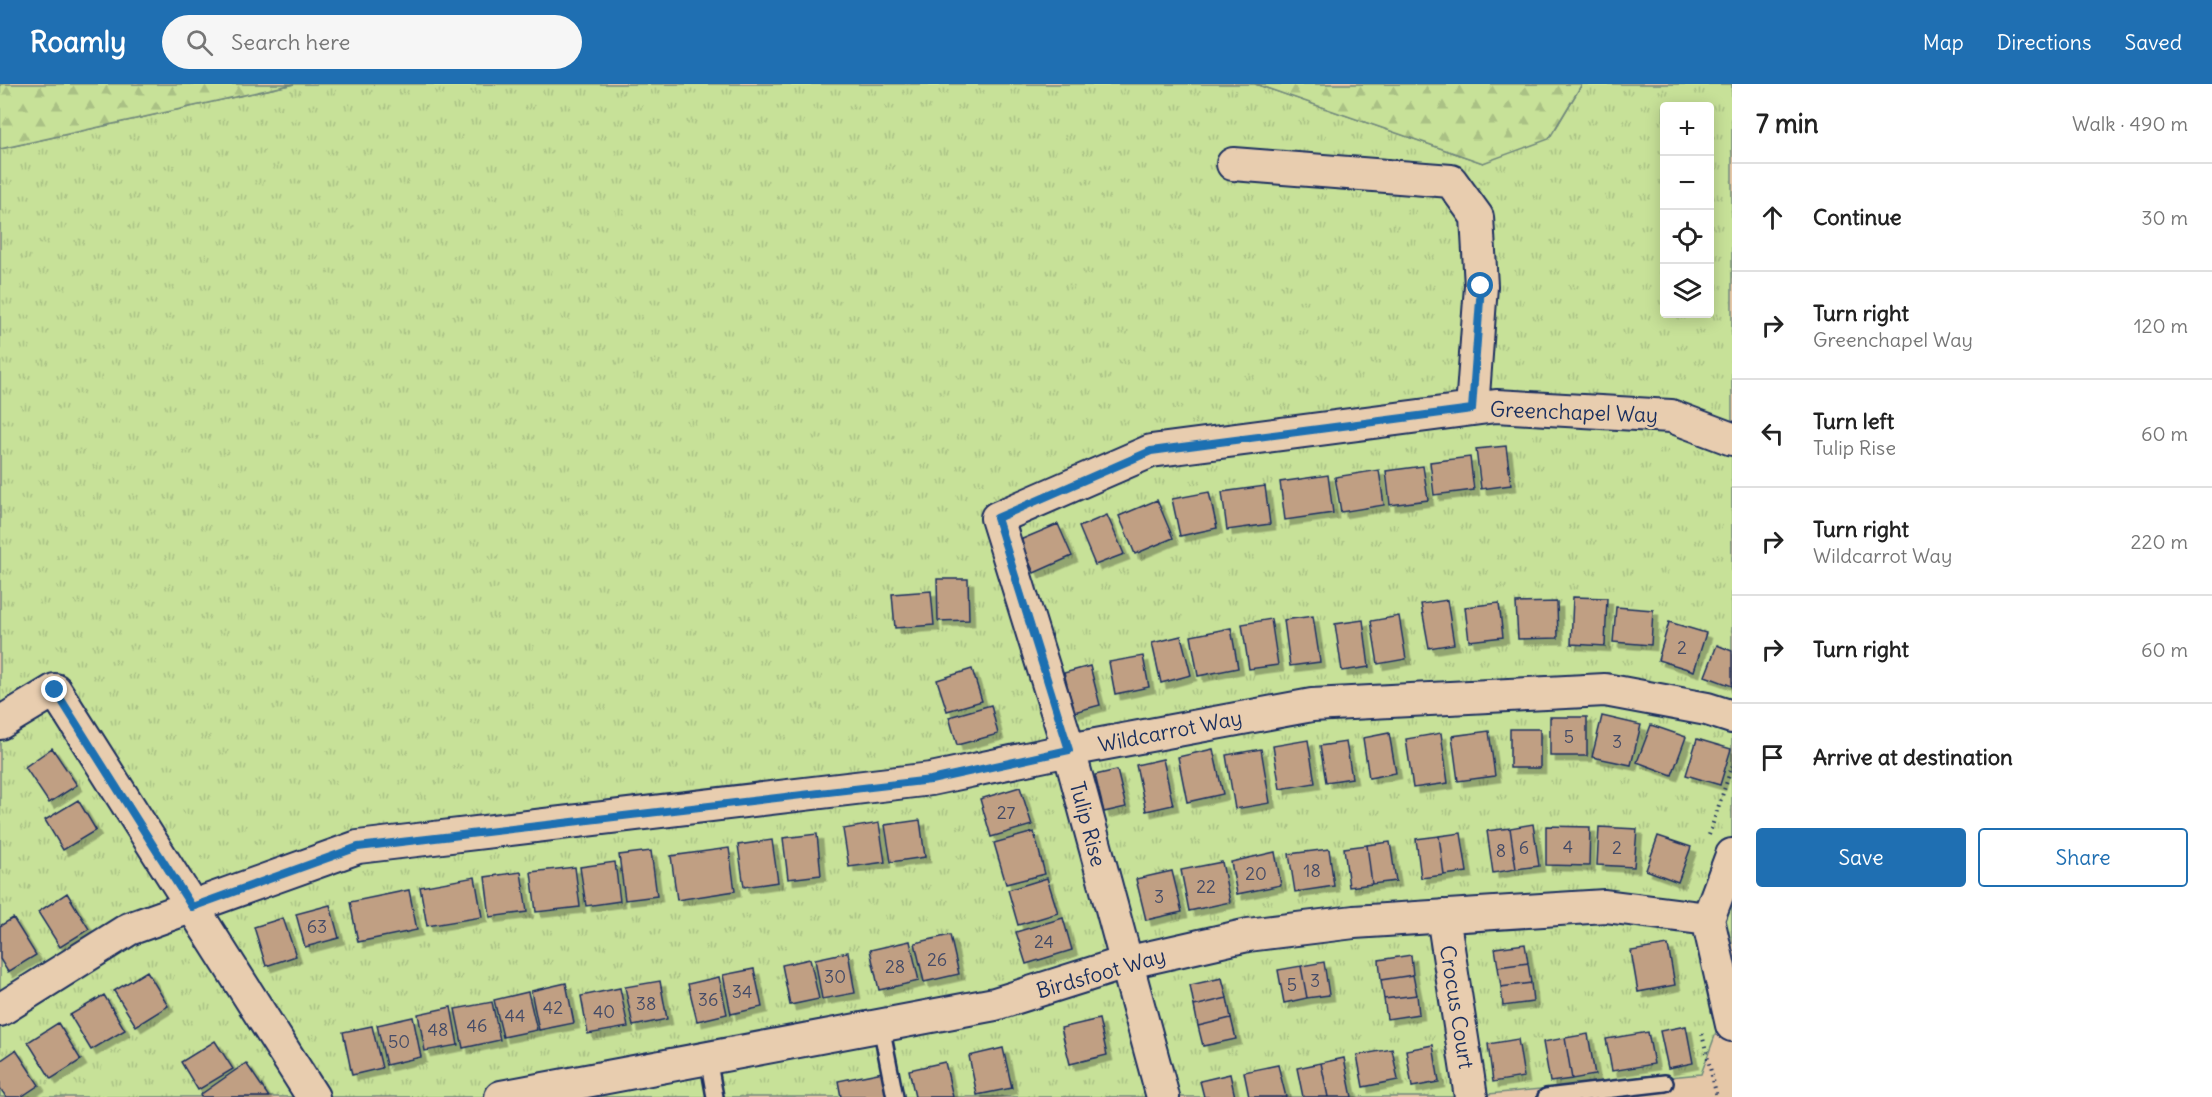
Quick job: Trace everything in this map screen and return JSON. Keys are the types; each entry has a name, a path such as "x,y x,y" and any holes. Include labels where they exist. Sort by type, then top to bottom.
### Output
{"street":[{"path":"1233,164 1451,181 1477,217 1481,286 1472,409"},
{"name":"Greenchapel Way","path":"997,518 1151,451 1496,406 1671,416 1732,439"},
{"name":"Tulip Rise","path":"997,518 1069,750 1163,1097"},
{"path":"0,723 55,690 312,1097"},
{"name":"Wildcarrot Way","path":"0,1010 129,929 358,847 931,780 1069,750 1312,705 1605,690 1707,709 1732,717"},
{"path":"1732,855 1708,919 1732,1025"},
{"name":"Birdsfoot Way","path":"501,1097 995,1004 1125,963 1248,935 1354,922 1605,906 1708,919"},
{"name":"Crocus Court","path":"1443,916 1471,1097"}],"lane":[{"path":"881,1026 895,1097"},
{"path":"708,1058 715,1097"},
{"path":"1546,1097 1665,1083"}],"green space":[{"path":"0,84 294,84 0,149"},
{"path":"294,84 1255,84 1483,163 1556,128 1582,84 1732,84 1732,989 1701,1074 1457,1097 0,1097 0,149"},
{"path":"1255,84 1582,84 1549,139 1483,163"}],"building":[{"path":"1506,446 1511,485 1481,489 1476,449"},
{"path":"1470,457 1474,490 1434,495 1430,462"},
{"path":"1423,466 1428,500 1390,505 1386,471"},
{"path":"1379,470 1384,505 1341,512 1335,477"},
{"path":"1328,475 1333,513 1285,520 1280,482"},
{"path":"1265,486 1270,524 1227,530 1222,492"},
{"path":"1209,492 1217,528 1180,536 1172,499"},
{"path":"1157,500 1173,538 1135,554 1119,516"},
{"path":"1107,515 1124,554 1095,565 1079,527"},
{"path":"1058,524 1072,556 1034,573 1020,540"},
{"path":"937,579 968,579 969,620 938,621"},
{"path":"931,591 934,625 895,628 892,594"},
{"path":"1573,597 1607,598 1605,646 1571,644"},
{"path":"1447,600 1454,644 1429,648 1421,604"},
{"path":"1557,602 1558,638 1518,639 1516,603"},
{"path":"1499,603 1503,637 1469,641 1465,607"},
{"path":"1616,607 1653,610 1651,645 1613,642"},
{"path":"1313,616 1320,662 1290,666 1284,620"},
{"path":"1399,616 1406,659 1378,664 1371,621"},
{"path":"1271,619 1278,665 1249,669 1242,624"},
{"path":"1363,620 1369,667 1342,671 1335,624"},
{"path":"1669,622 1706,633 1694,671 1658,660"},
{"path":"1231,628 1238,668 1198,676 1191,636"},
{"path":"1181,636 1191,675 1161,683 1152,643"},
{"path":"1717,645 1732,651 1732,686 1705,676"},
{"path":"1143,656 1149,687 1115,694 1109,662"},
{"path":"1090,666 1100,705 1074,712 1064,673"},
{"path":"972,669 982,701 947,711 937,680"},
{"path":"991,705 998,734 957,745 949,717"},
{"path":"1602,716 1641,725 1631,765 1592,757"},
{"path":"1550,717 1587,717 1587,756 1550,756"},
{"path":"1651,725 1686,737 1672,775 1637,762"},
{"path":"1510,729 1540,729 1540,768 1510,768"},
{"path":"1489,731 1495,776 1458,781 1452,736"},
{"path":"1389,733 1396,773 1369,778 1363,738"},
{"path":"1441,733 1448,783 1413,788 1406,739"},
{"path":"1697,739 1731,749 1720,785 1686,775"},
{"path":"1308,740 1315,783 1280,789 1273,746"},
{"path":"1346,742 1352,778 1326,782 1320,746"},
{"path":"52,748 77,785 49,803 25,767"},
{"path":"1213,749 1223,794 1187,802 1178,757"},
{"path":"1261,749 1270,803 1235,809 1226,755"},
{"path":"1163,759 1173,805 1146,811 1136,765"},
{"path":"1117,770 1126,807 1104,812 1095,775"},
{"path":"1020,787 1032,825 991,837 980,799"},
{"path":"78,800 96,830 63,850 45,820"},
{"path":"920,820 925,857 891,862 885,825"},
{"path":"879,823 885,862 849,867 843,829"},
{"path":"1533,824 1539,866 1516,869 1510,828"},
{"path":"1546,826 1590,827 1589,866 1546,865"},
{"path":"1599,827 1637,829 1634,867 1597,865"},
{"path":"1510,828 1516,869 1493,873 1487,831"},
{"path":"1034,832 1045,874 1006,884 994,843"},
{"path":"1461,833 1467,872 1444,875 1439,836"},
{"path":"817,834 821,875 788,879 783,838"},
{"path":"1439,836 1444,875 1421,878 1416,839"},
{"path":"1658,836 1691,847 1678,882 1646,870"},
{"path":"772,840 778,882 744,887 738,845"},
{"path":"1390,842 1396,881 1372,884 1367,845"},
{"path":"1367,845 1372,884 1349,887 1344,848"},
{"path":"729,848 735,891 677,900 671,856"},
{"path":"1329,849 1334,886 1295,892 1289,854"},
{"path":"651,851 657,896 625,900 619,855"},
{"path":"1275,852 1281,885 1237,894 1231,862"},
{"path":"615,862 620,901 586,906 580,867"},
{"path":"1222,862 1230,902 1189,911 1181,870"},
{"path":"575,867 580,907 536,912 531,872"},
{"path":"1172,871 1182,912 1146,920 1136,879"},
{"path":"521,872 527,912 490,917 485,877"},
{"path":"475,877 482,917 427,926 420,887"},
{"path":"1047,878 1058,913 1018,925 1008,890"},
{"path":"409,890 417,930 358,942 350,902"},
{"path":"67,893 89,929 60,947 38,912"},
{"path":"330,905 339,938 305,947 296,914"},
{"path":"13,918 36,955 8,972 0,959 0,926"},
{"path":"283,918 296,956 266,966 254,927"},
{"path":"1063,918 1072,950 1026,964 1016,932"},
{"path":"950,935 959,974 924,982 915,943"},
{"path":"910,941 919,981 879,990 870,950"},
{"path":"1525,944 1528,963 1498,967 1495,948"},
{"path":"1668,945 1675,985 1638,992 1631,951"},
{"path":"848,952 855,993 822,999 815,959"},
{"path":"1411,955 1413,975 1381,980 1379,960"},
{"path":"810,959 819,999 790,1005 782,965"},
{"path":"1324,962 1329,995 1307,998 1301,966"},
{"path":"1528,963 1531,983 1501,987 1498,967"},
{"path":"1301,966 1307,998 1284,1003 1278,970"},
{"path":"754,969 762,1007 731,1014 723,975"},
{"path":"147,971 168,1006 136,1026 114,991"},
{"path":"1413,975 1417,995 1384,999 1381,980"},
{"path":"719,977 727,1014 697,1021 688,984"},
{"path":"1222,978 1227,998 1194,1006 1190,985"},
{"path":"660,981 667,1019 633,1026 625,987"},
{"path":"566,983 574,1023 539,1030 531,991"},
{"path":"1531,983 1533,1002 1503,1006 1501,987"},
{"path":"620,988 628,1027 588,1034 581,996"},
{"path":"528,992 537,1030 503,1037 494,1000"},
{"path":"104,995 125,1030 91,1050 70,1015"},
{"path":"1417,995 1419,1014 1387,1019 1384,999"},
{"path":"1227,998 1231,1018 1198,1026 1194,1006"},
{"path":"492,1002 500,1040 463,1048 455,1009"},
{"path":"451,1007 458,1045 425,1051 418,1014"},
{"path":"413,1017 421,1057 386,1065 377,1025"},
{"path":"1231,1018 1236,1039 1203,1046 1198,1026"},
{"path":"1099,1019 1107,1055 1070,1064 1061,1028"},
{"path":"58,1023 81,1060 51,1079 28,1042"},
{"path":"372,1026 382,1068 352,1075 343,1032"},
{"path":"1686,1026 1693,1063 1668,1068 1660,1031"},
{"path":"1648,1032 1654,1064 1612,1071 1606,1039"},
{"path":"1588,1034 1595,1075 1572,1079 1565,1038"},
{"path":"1565,1038 1572,1079 1550,1082 1543,1042"},
{"path":"1518,1039 1524,1077 1493,1082 1488,1044"},
{"path":"215,1041 233,1069 198,1090 181,1062"},
{"path":"1433,1045 1439,1082 1412,1087 1406,1050"},
{"path":"1003,1048 1012,1088 977,1095 969,1056"},
{"path":"1392,1049 1398,1080 1363,1087 1357,1055"},
{"path":"16,1050 39,1085 21,1097 6,1097 0,1088 0,1061"},
{"path":"1344,1058 1352,1097 1328,1097 1321,1063"},
{"path":"945,1062 953,1097 915,1097 909,1070"},
{"path":"246,1063 269,1097 201,1097 200,1095"},
{"path":"1321,1063 1328,1097 1303,1097 1297,1068"},
{"path":"1278,1065 1286,1097 1249,1097 1244,1072"},
{"path":"883,1072 888,1097 841,1097 838,1081"},
{"path":"1230,1074 1235,1097 1204,1097 1200,1081"}],"route":[{"path":"55,690 192,907 358,847 931,780 1069,750 997,518 1151,451 1472,409 1481,286"}]}
